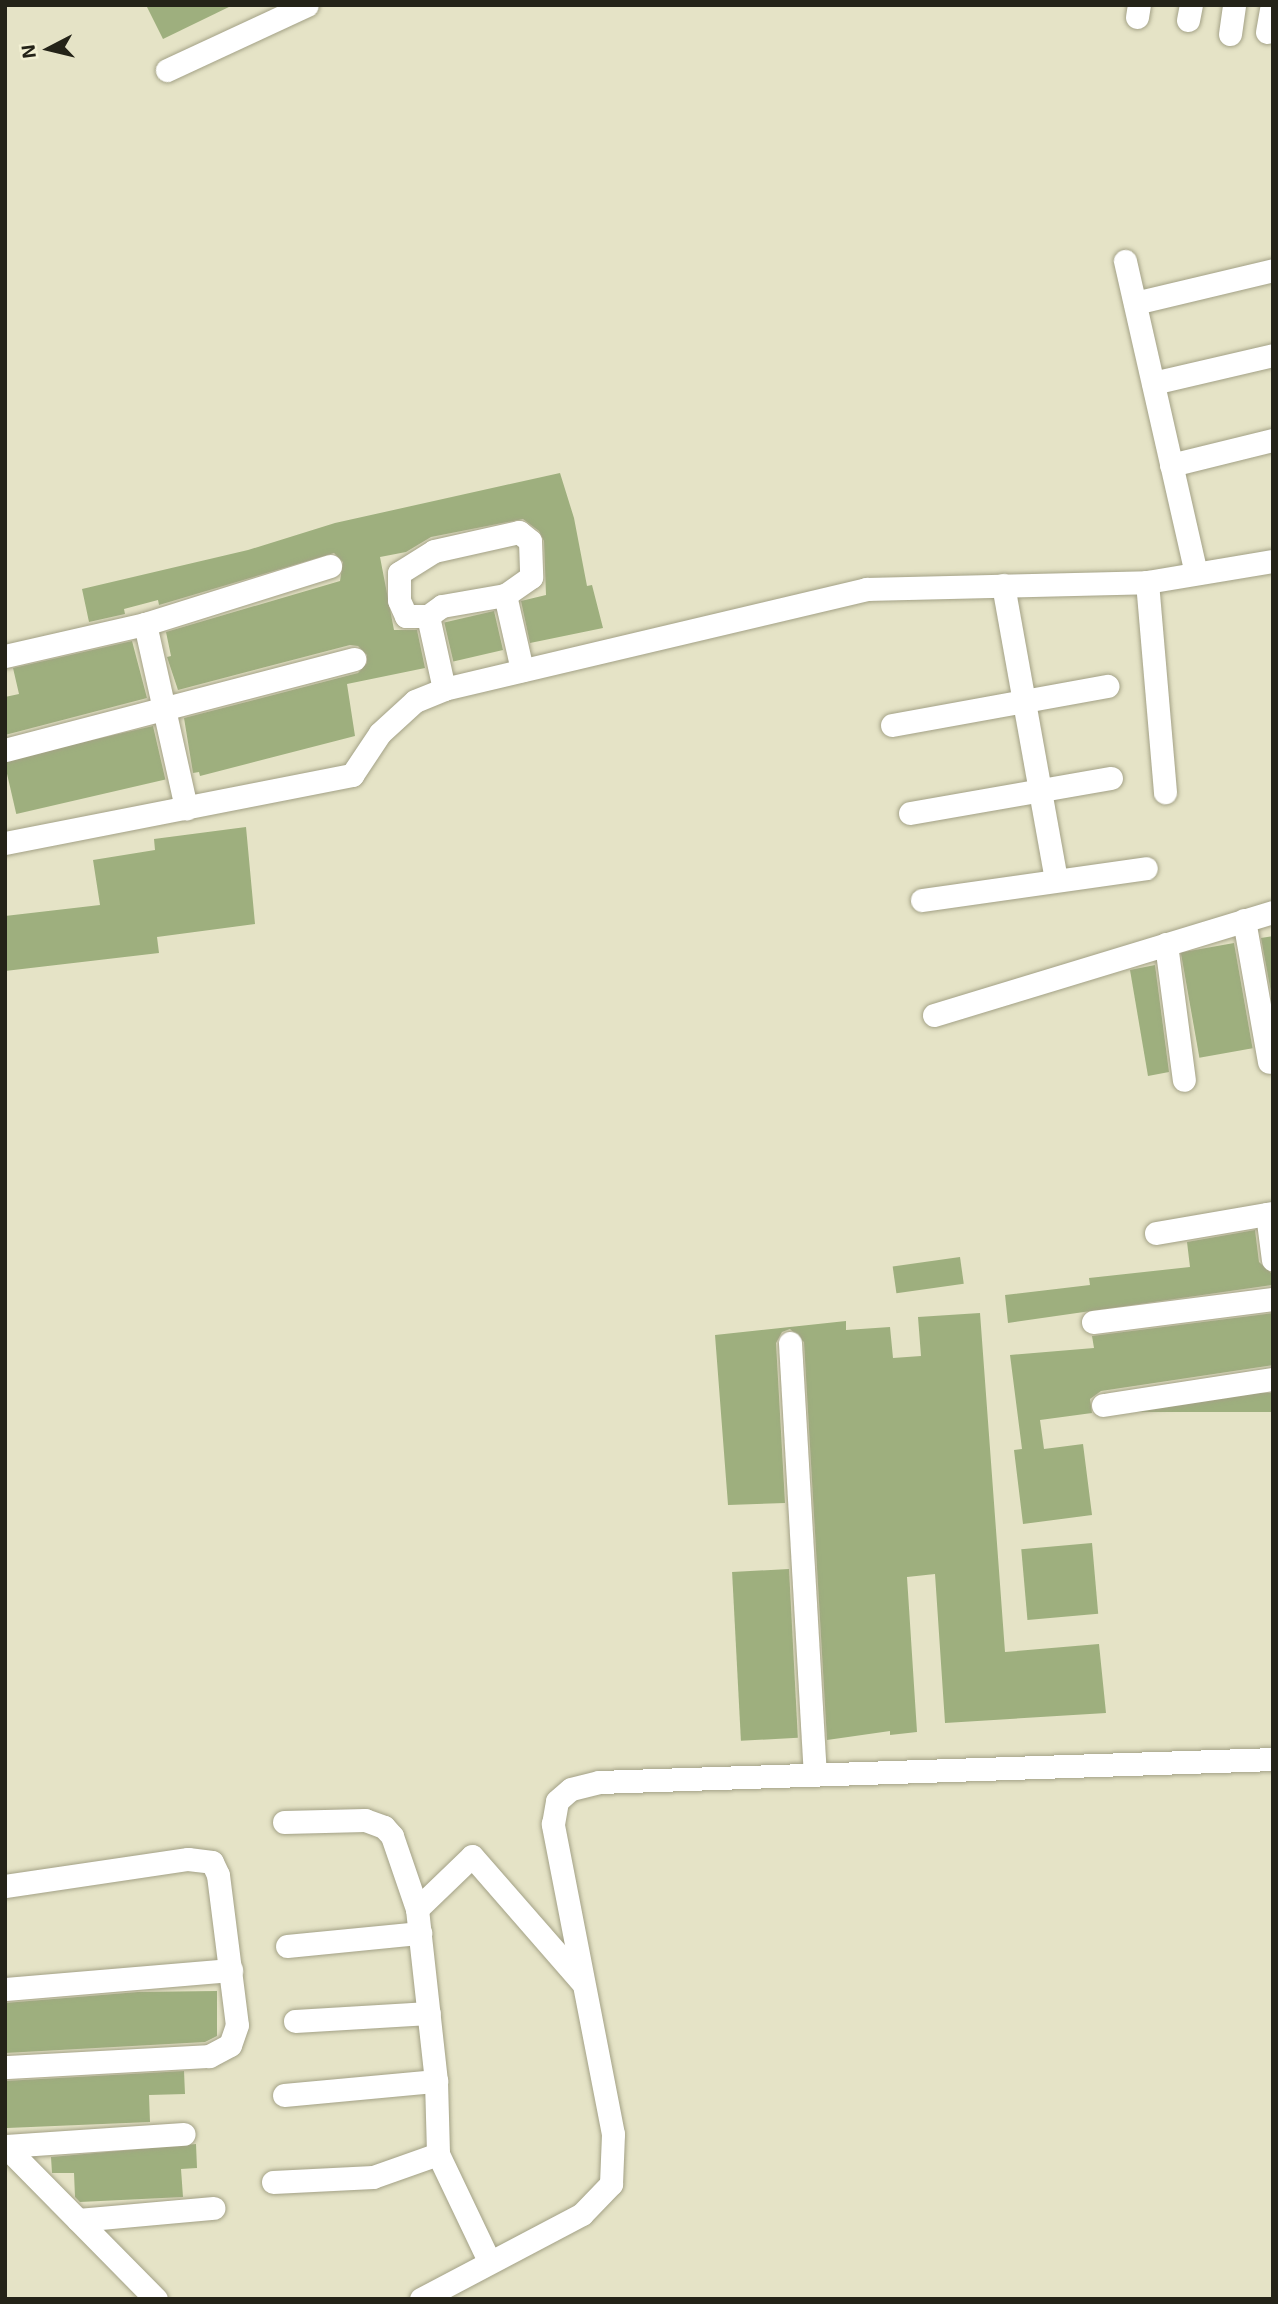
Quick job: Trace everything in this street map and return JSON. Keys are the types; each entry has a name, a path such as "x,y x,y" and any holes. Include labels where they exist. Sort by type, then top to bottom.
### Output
{"street":[{"path":"167,70 307,5"},
{"path":"1230,34 1234,5"},
{"path":"1268,32 1272,5"},
{"path":"1125,261 1196,573"},
{"path":"1135,303 1273,270"},
{"path":"1153,383 1273,355"},
{"path":"1171,465 1273,440"},
{"path":"519,532 530,541 531,577 505,595 442,606 428,616 407,616 399,600 399,573 434,551 519,532"},
{"path":"5,843 352,775 380,733 397,717 415,701 444,689 866,589 1147,582 1273,561"},
{"path":"5,656 145,624 330,566"},
{"path":"1147,582 1165,792"},
{"path":"1003,584 1056,879"},
{"path":"505,595 522,670"},
{"path":"428,616 444,689"},
{"path":"145,624 186,808"},
{"path":"5,750 355,659"},
{"path":"892,725 1107,686"},
{"path":"909,813 1111,778"},
{"path":"922,900 1146,868"},
{"path":"934,1015 1273,912"},
{"path":"1244,920 1269,1062"},
{"path":"1166,944 1184,1080"},
{"path":"1156,1233 1270,1213 1273,1260"},
{"path":"1093,1322 1273,1299"},
{"path":"790,1343 815,1774"},
{"path":"1103,1405 1273,1379"},
{"path":"421,2299 582,2214 611,2184 613,2134 553,1824 557,1801 584,1783 1273,1759"},
{"path":"284,1822 365,1820 384,1826 392,1836 417,1909 436,2081 438,2154 489,2261"},
{"path":"417,1909 472,1856 583,1983"},
{"path":"5,1886 203,1858 212,1863 218,1875 237,2025 230,2045 222,2052 198,2058 5,2067"},
{"path":"287,1946 420,1933"},
{"path":"5,1989 231,1970"},
{"path":"295,2021 429,2013"},
{"path":"284,2095 436,2081"},
{"path":"5,2146 184,2134"},
{"path":"5,2146 156,2299"},
{"path":"273,2182 373,2177 438,2154"},
{"path":"78,2220 213,2208"}],"building":[{"path":"146,5 233,5 163,39"},
{"path":"560,473 574,518 587,586 592,585 603,628 530,643 521,601 546,595 544,541 539,531 523,519 431,537 406,552 380,557 394,630 417,630 425,668 347,684 355,736 200,776 199,772 193,773 184,718 358,673 367,663 367,655 358,646 350,645 178,690 167,657 171,656 166,632 340,581 343,562 334,553 159,605 158,600 124,609 125,614 89,622 82,589 248,550 335,523"},
{"path":"494,611 503,650 453,661 444,622"},
{"path":"132,641 147,698 5,735 5,697 19,694 13,668"},
{"path":"153,726 165,780 16,814 5,760"},
{"path":"246,827 255,924 157,937 159,953 5,971 5,916 100,905 93,860 155,850 154,839"},
{"path":"1273,936 1273,1003 1261,938"},
{"path":"1234,943 1253,1048 1199,1058 1181,952"},
{"path":"1155,965 1169,1072 1148,1076 1130,970"},
{"path":"1255,1230 1259,1262 1271,1273 1272,1285 1008,1323 1005,1295 1090,1285 1089,1278 1190,1267 1187,1242"},
{"path":"960,1257 964,1284 896,1293 893,1266"},
{"path":"980,1313 1005,1652 1099,1644 1106,1713 945,1723 935,1574 907,1577 917,1732 890,1735 890,1731 827,1740 804,1342 790,1329 782,1332 776,1343 785,1503 728,1505 715,1335 846,1321 846,1330 890,1327 893,1358 921,1356 918,1317"},
{"path":"1273,1313 1273,1365 1101,1391 1090,1399 1092,1413 1040,1420 1044,1449 1083,1444 1092,1515 1023,1524 1014,1450 1022,1449 1010,1355 1094,1348 1092,1336"},
{"path":"1104,1393 1273,1393 1273,1412 1104,1412"},
{"path":"1092,1543 1098,1614 1027,1620 1021,1549"},
{"path":"789,1569 798,1738 741,1741 732,1572"},
{"path":"217,1991 217,2036 205,2042 5,2053 5,2003 138,1992"},
{"path":"184,2071 185,2094 149,2095 150,2122 7,2128 5,2081"},
{"path":"196,2144 197,2168 181,2169 183,2197 80,2202 75,2197 74,2173 52,2173 51,2157"}]}
